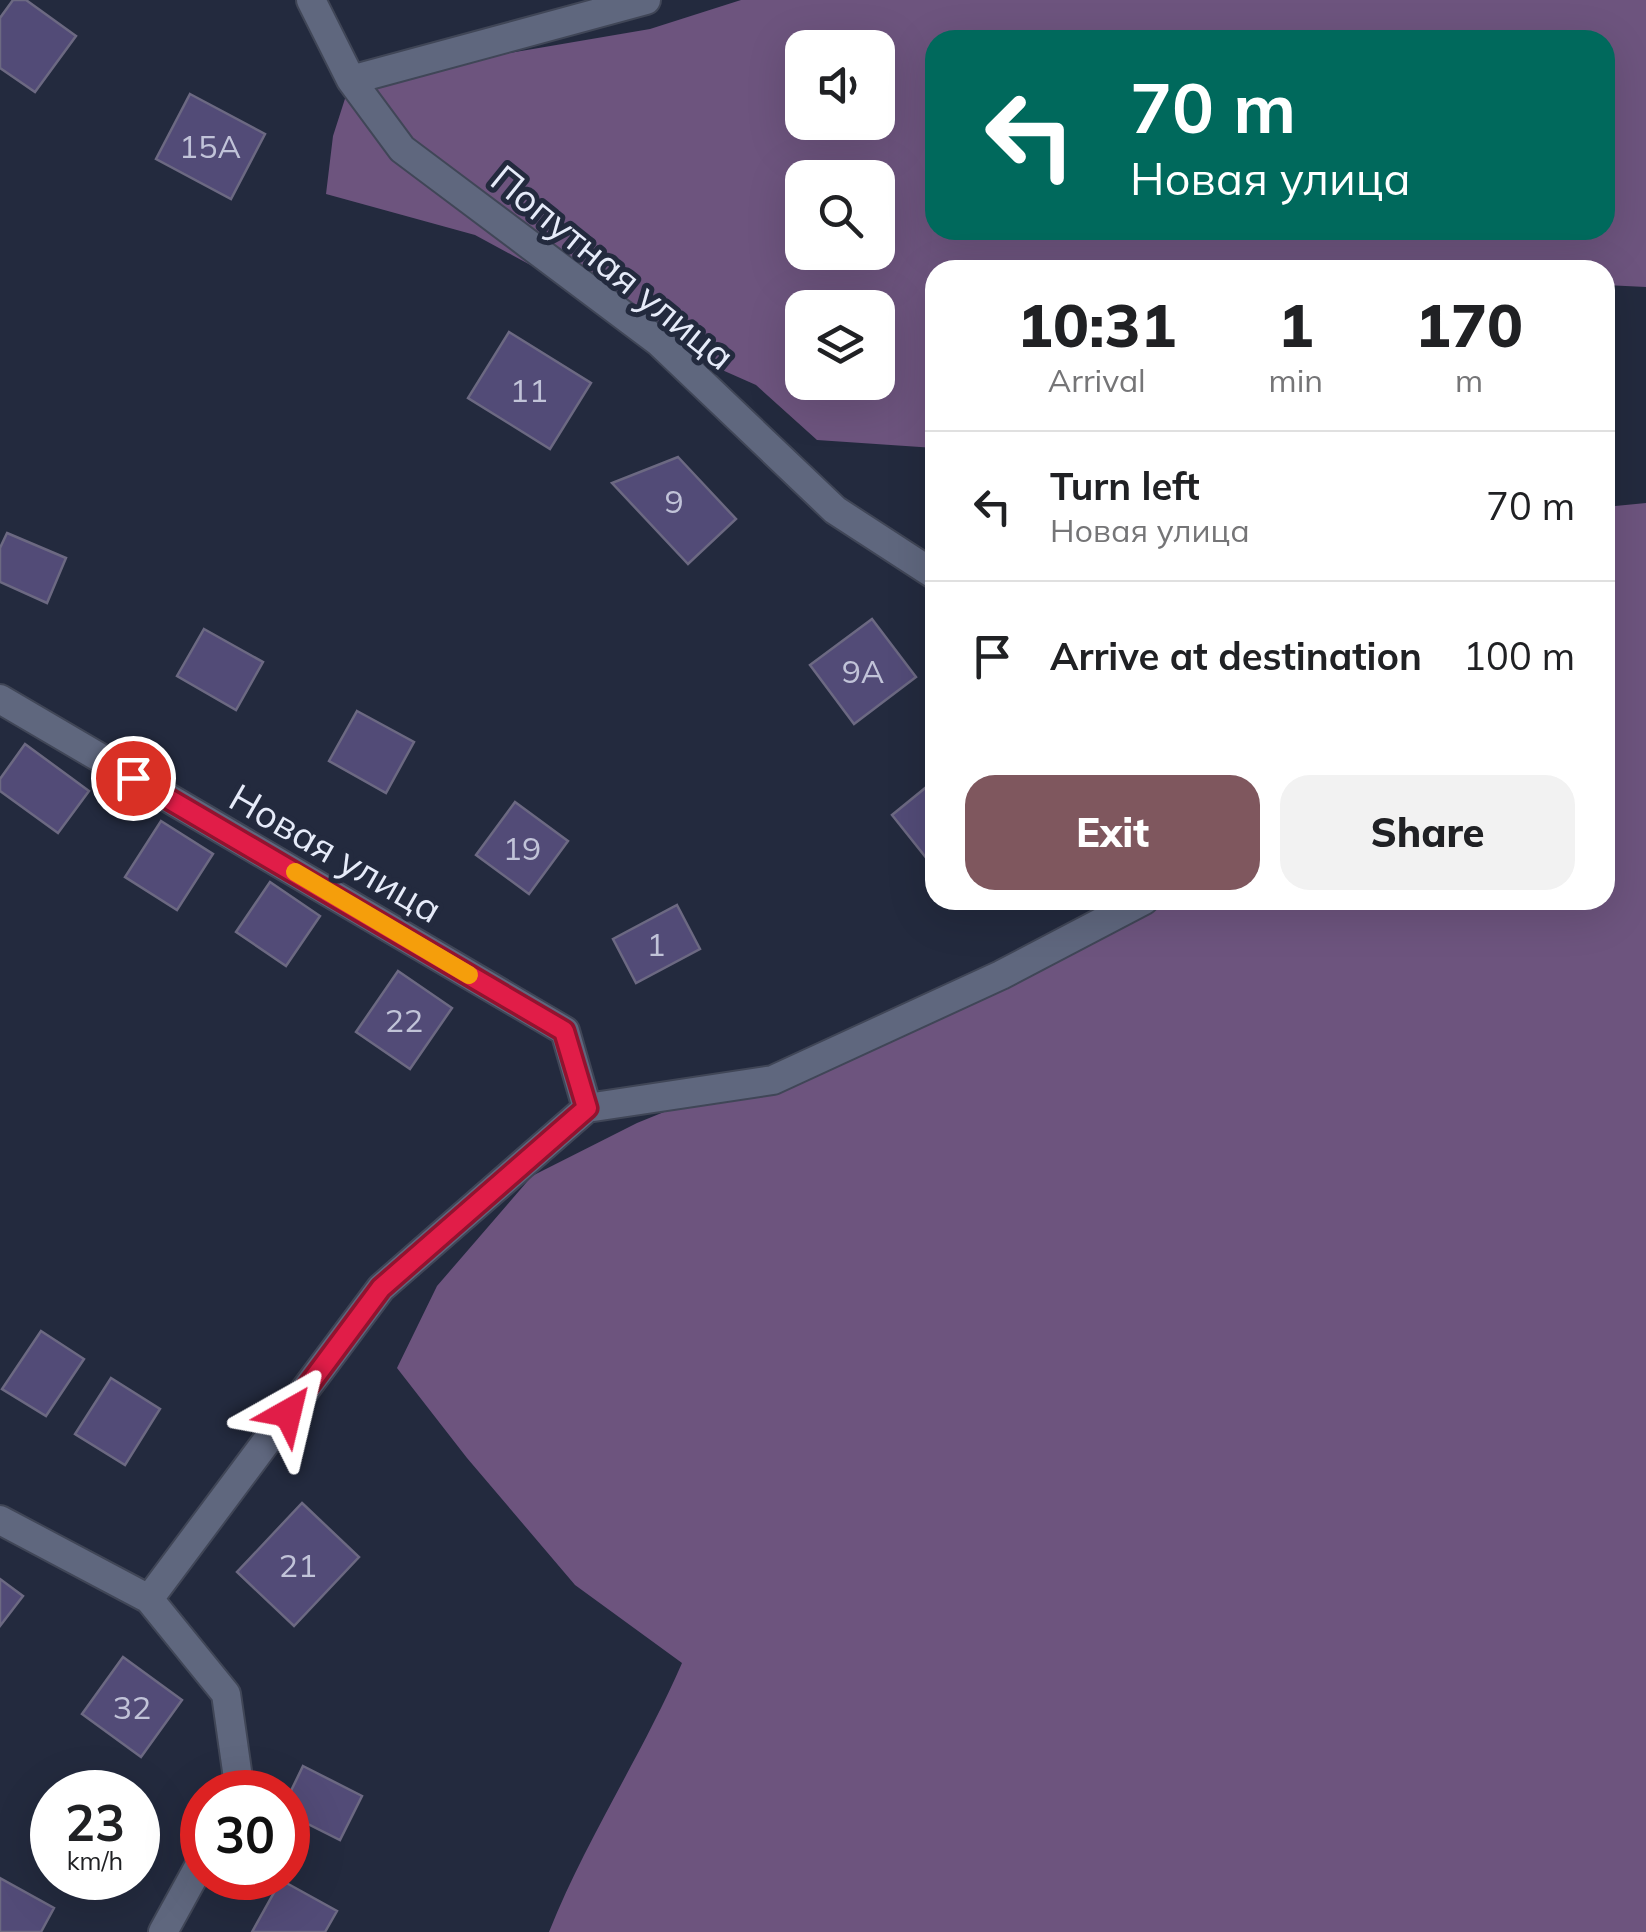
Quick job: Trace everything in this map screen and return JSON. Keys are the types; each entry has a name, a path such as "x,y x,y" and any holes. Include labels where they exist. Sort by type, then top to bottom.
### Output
{"street":[{"name":"Попутная улица","path":"312,0 351,80 402,149 659,342 835,510 925,568"},
{"path":"351,80 646,0"},
{"name":"Новая улица","path":"0,700 564,1031 587,1108"},
{"path":"149,1599 381,1288 587,1108 773,1080 1002,975 1125,910"},
{"path":"0,1520 149,1599 226,1694 237,1770"},
{"path":"163,1932 180,1900"}],"shaded area":[{"path":"741,0 1646,0 1646,287 1615,285 1615,260 925,260 925,447 817,440 756,385 659,342 621,314 475,235 326,194 333,136 351,80 650,29"},
{"path":"1646,503 1646,1932 549,1932 682,1663 575,1585 397,1368 437,1286 532,1176 637,1123 1001,975 1108,910 1615,910 1615,506"}],"building":[{"path":"13,0 26,0 76,36 35,92 0,68 0,18"},
{"path":"190,94 265,134 231,199 156,159"},
{"path":"509,332 591,383 550,449 468,398"},
{"path":"678,457 736,519 688,564 612,483"},
{"path":"7,533 66,558 47,603 0,582 0,548"},
{"path":"872,619 916,677 854,724 810,665"},
{"path":"204,629 263,662 236,710 177,676"},
{"path":"357,711 414,742 386,793 329,761"},
{"path":"25,744 89,791 58,833 0,791 0,779"},
{"path":"925,788 925,856 892,815"},
{"path":"515,802 568,841 529,894 476,855"},
{"path":"161,821 213,854 177,910 125,877"},
{"path":"270,882 320,916 286,966 236,932"},
{"path":"677,905 700,949 636,983 613,939"},
{"path":"398,971 452,1008 410,1069 356,1032"},
{"path":"41,1331 84,1359 46,1416 2,1389"},
{"path":"111,1378 160,1409 125,1465 75,1434"},
{"path":"302,1503 359,1557 294,1626 237,1572"},
{"path":"0,1579 23,1596 0,1626"},
{"path":"123,1657 182,1700 141,1757 82,1714"},
{"path":"303,1766 362,1796 340,1840 310,1825 310,1770 301,1770"},
{"path":"0,1878 30,1895 30,1900 40,1900 54,1908 41,1932 0,1932"},
{"path":"310,1896 337,1911 325,1932 252,1932 270,1900 310,1900"}],"slow traffic":[{"path":"295,872 469,975"}],"route":[{"path":"133,778 564,1031 587,1108 381,1288 288,1413"}]}
